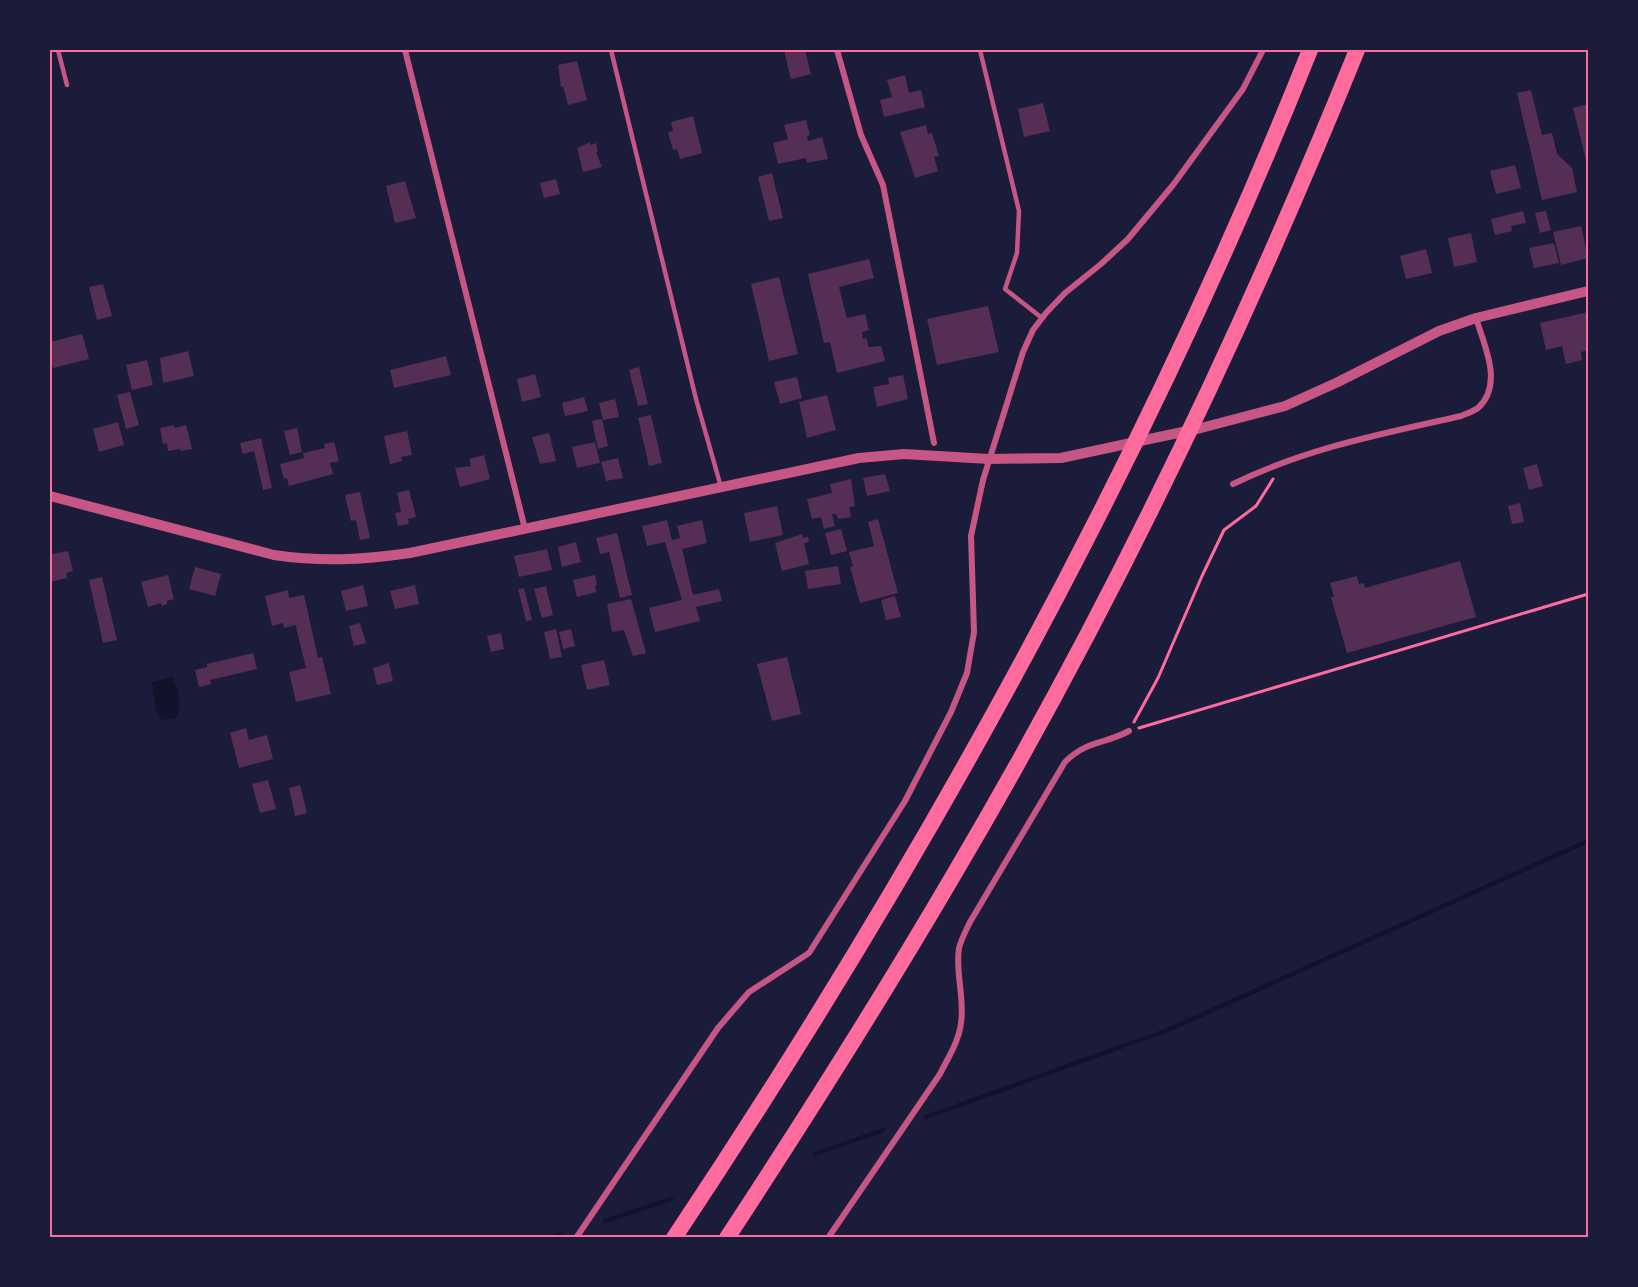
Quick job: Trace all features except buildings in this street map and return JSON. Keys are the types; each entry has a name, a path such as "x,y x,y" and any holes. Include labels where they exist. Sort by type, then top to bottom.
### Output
{"highway":[{"path":"674,1238 752,1122 855,955 976,747 1062,588 1136,442 1200,306 1310,50"},
{"path":"727,1238 799,1129 955,874 1103,604 1174,464 1240,321 1357,50"}],"street":[{"path":"405,50 525,529"},
{"path":"837,50 861,135 883,185 934,443"},
{"path":"576,1238 718,1028 749,992 809,953 905,801 951,712 967,673 974,632 971,536 989,459 1023,352 1033,330 1065,293 1128,239 1165,194 1227,113 1243,89 1263,50"},
{"path":"50,496 274,555 309,560 345,560 410,553 881,455 925,454 989,459 1061,458 1110,448 1261,413 1308,396 1439,331 1476,318 1588,291"},
{"path":"1233,484 1284,461 1348,441 1461,416 1478,408 1487,394 1491,376 1490,361 1476,318"},
{"path":"828,1238 940,1074 954,1047 961,1023 959,947 975,912 1065,762 1088,745 1116,738 1129,731"}],"lane":[{"path":"58,50 67,85"},
{"path":"611,50 696,399 721,487"},
{"path":"980,50 1019,211 1017,253 1005,289 1042,318"}],"path":[{"path":"1129,731 1158,678 1224,530 1256,506 1284,461"},
{"path":"1129,731 1588,594"}],"shaded area":[{"path":"172,677 179,697 178,713 176,718 162,720 156,712 152,682"}],"waterway":[{"path":"926,1117 1168,1030 1588,841"},
{"path":"815,1154 883,1130"},
{"path":"605,1221 671,1199"},
{"path":"552,1238 561,1234"}]}
